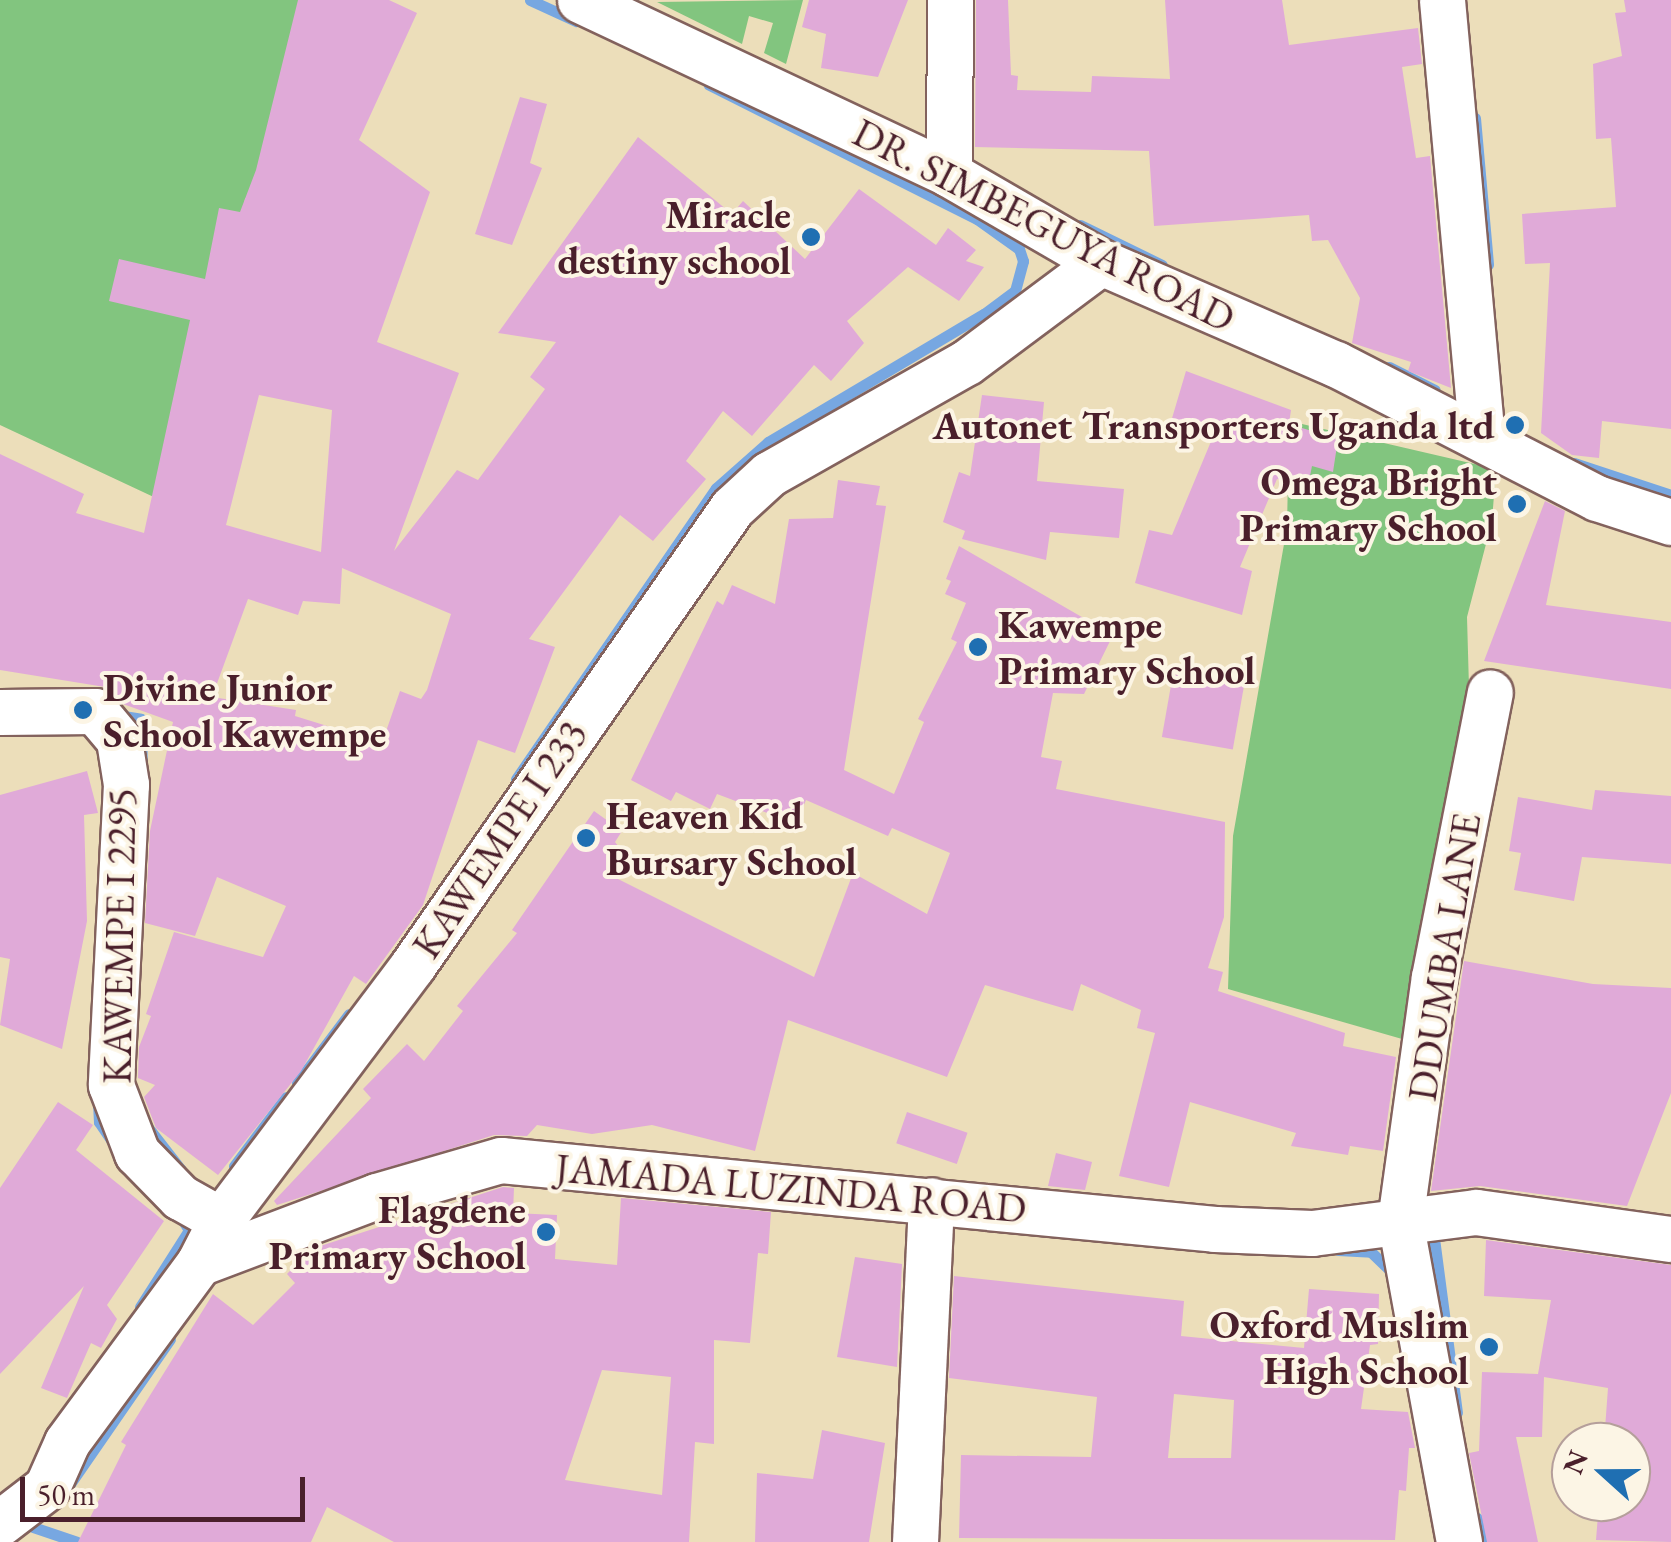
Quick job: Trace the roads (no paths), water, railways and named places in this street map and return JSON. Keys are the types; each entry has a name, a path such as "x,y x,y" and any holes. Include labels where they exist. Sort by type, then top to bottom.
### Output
{"street":[{"name":"DR. SIMBEGUYA ROAD","path":"580,0 949,174 1101,262 1336,364 1597,498 1671,522"},
{"path":"949,174 950,0"},
{"path":"1442,0 1482,436"},
{"name":"KAWEMPE I 233","path":"0,1523 48,1487 67,1442 198,1264 220,1220 413,965 732,508 769,474 967,362 1101,262"},
{"name":"DDUMBA LANE","path":"1459,1542 1400,1221 1434,977 1490,692"},
{"name":"KAWEMPE I 2295","path":"0,712 95,710 119,740 126,784 110,1085 137,1154 180,1197 220,1220"},
{"name":"JAMADA LUZINDA ROAD","path":"198,1264 376,1196 501,1160 1215,1229 1312,1233 1425,1214 1506,1214 1671,1239"},
{"path":"915,1542 931,1200"}],"waterway":[{"path":"530,0 576,21"},
{"path":"516,779 716,488 768,442 984,314 1015,291 1023,261 1019,249 977,219 709,85"},
{"path":"1475,118 1488,264"},
{"path":"1080,225 1162,265"},
{"path":"1389,367 1435,390"},
{"path":"1574,463 1671,495"},
{"path":"117,715 141,719 142,775"},
{"path":"297,1083 349,1014"},
{"path":"234,1166 286,1097"},
{"path":"98,1103 99,1122 117,1149"},
{"path":"143,1121 181,1170"},
{"path":"140,1307 189,1230 181,1217"},
{"path":"1434,1238 1457,1412"},
{"path":"1338,1250 1371,1252 1395,1275"},
{"path":"70,1484 170,1339"},
{"path":"1477,1518 1483,1542"},
{"path":"33,1527 77,1542"}],"place":[{"name":"Miracle destiny school","path":"811,237"},
{"name":"Autonet Transporters Uganda ltd","path":"1515,425"},
{"name":"Omega Bright Primary School","path":"1517,504"},
{"name":"Kawempe Primary School","path":"978,647"},
{"name":"Divine Junior School Kawempe","path":"83,710"},
{"name":"Heaven Kid Bursary School","path":"586,838"},
{"name":"Flagdene Primary School","path":"546,1232"},
{"name":"Oxford Muslim High School","path":"1489,1347"}]}
